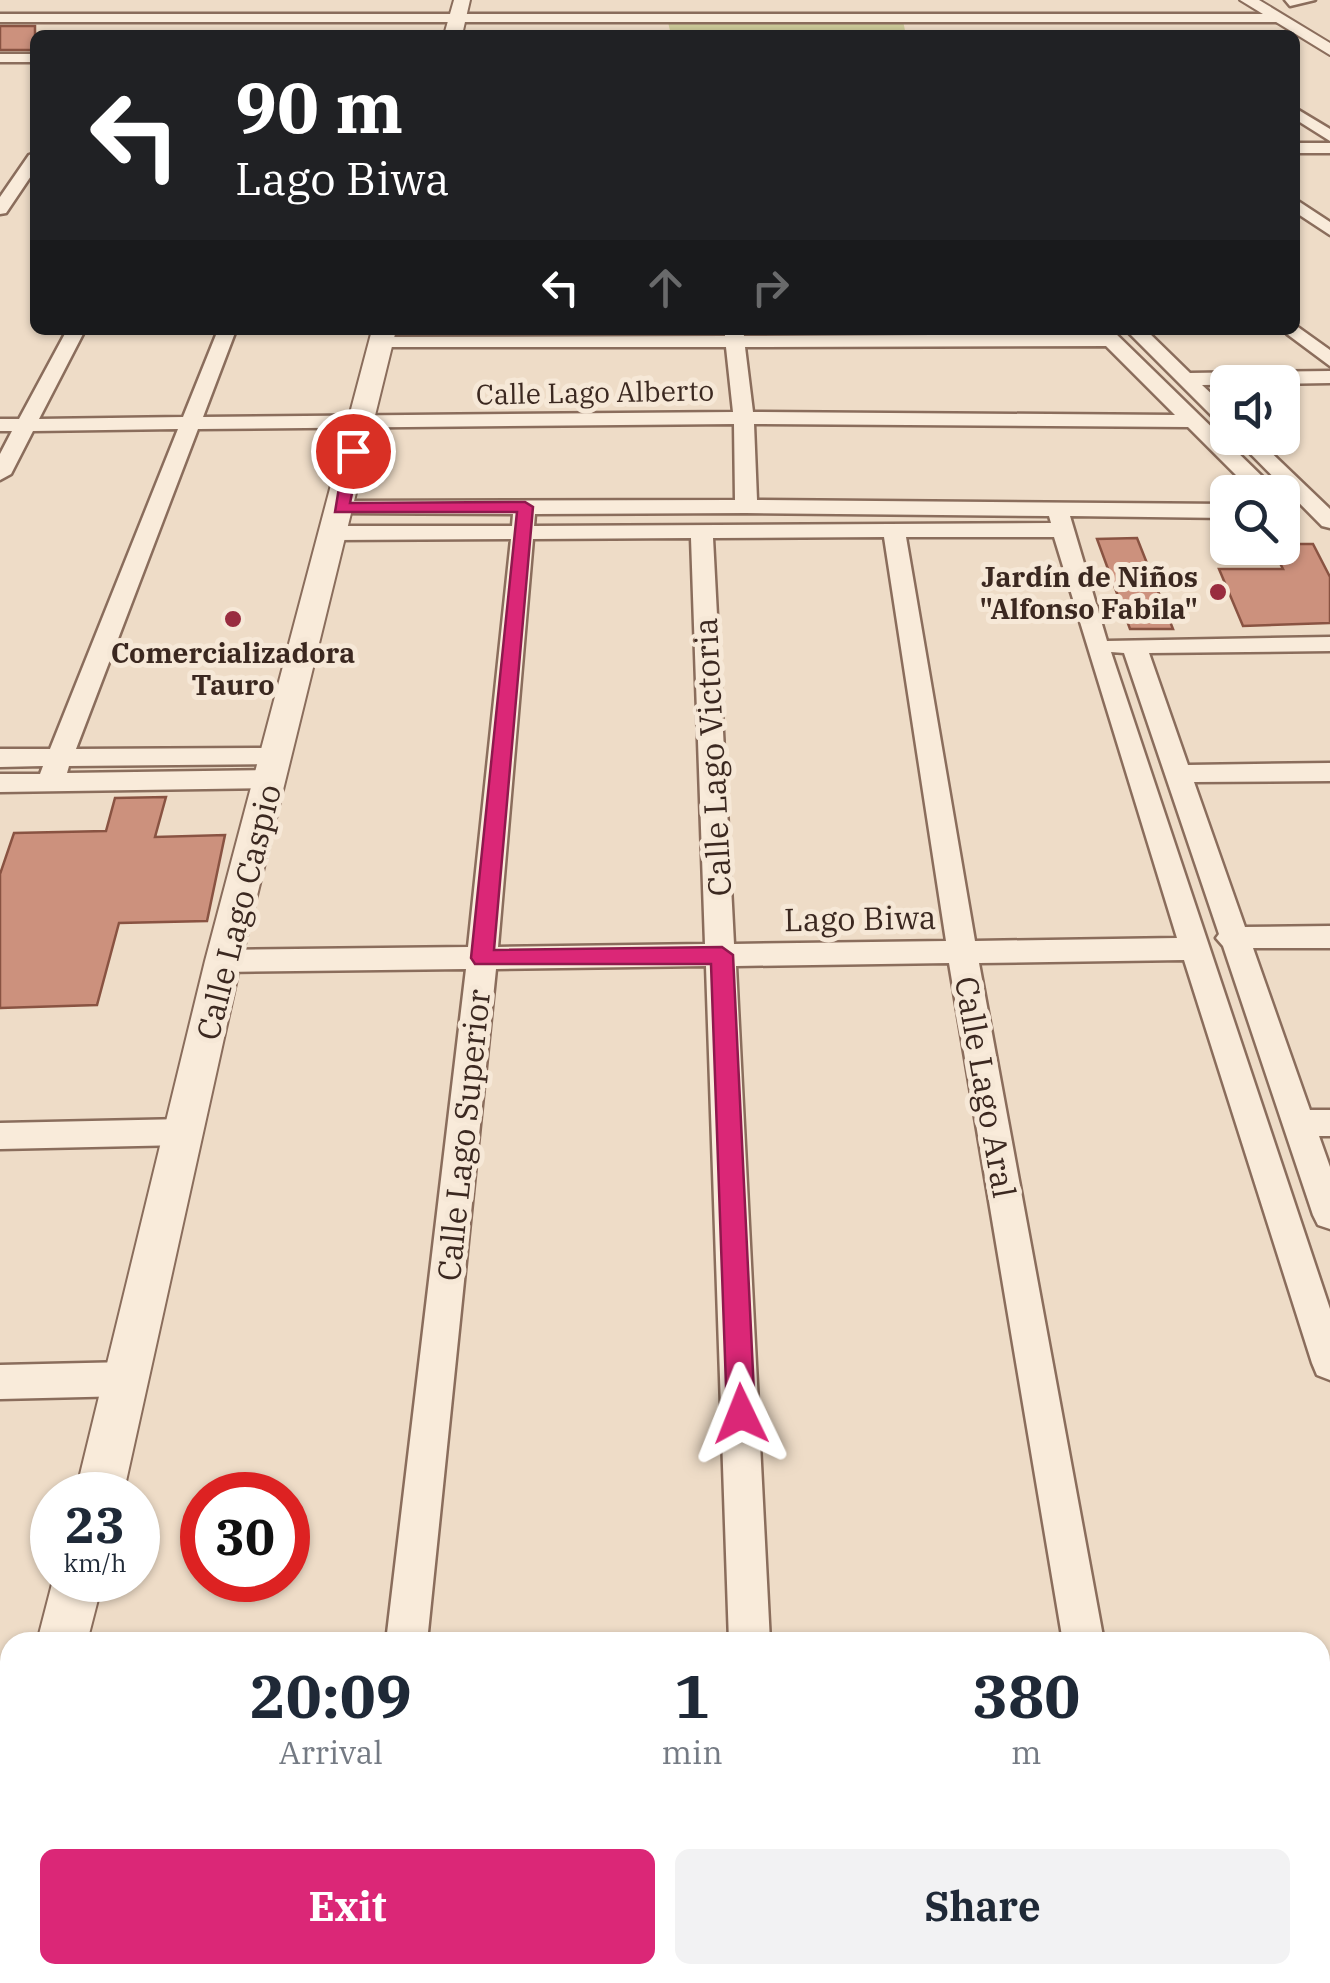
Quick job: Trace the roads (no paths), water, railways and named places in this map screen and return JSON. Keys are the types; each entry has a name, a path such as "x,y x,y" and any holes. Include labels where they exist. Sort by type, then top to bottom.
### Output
{"street":[{"path":"128,17 138,0"},
{"path":"240,17 248,0"},
{"path":"350,16 355,0"},
{"path":"790,0 795,16"},
{"path":"1248,0 1298,30"},
{"path":"1290,2 1308,0"},
{"path":"0,18 350,16 460,8 795,16 1278,18"},
{"path":"1160,18 1177,30"},
{"path":"1300,32 1330,50"},
{"path":"0,58 30,58"},
{"path":"1300,115 1330,136"},
{"path":"1300,148 1330,148"},
{"path":"5,207 30,166"},
{"path":"1300,202 1330,201"},
{"path":"1300,206 1330,230"},
{"path":"0,474 73,335"},
{"path":"55,770 225,335"},
{"path":"382,336 1106,335 1246,475"},
{"path":"1140,335 1210,402"},
{"path":"1300,335 1330,360"},
{"name":"Calle Lago Caspio","path":"105,1472 223,960 338,521 382,336"},
{"path":"734,336 744,418 746,506"},
{"path":"1185,378 1330,377"},
{"name":"Calle Lago Alberto","path":"0,425 744,418 1190,421"},
{"path":"1262,455 1326,517"},
{"path":"338,521 525,520 746,506 1060,518"},
{"path":"525,520 702,532 894,530 1210,512"},
{"path":"1300,513 1326,517"},
{"path":"1060,518 1097,646 1330,1363"},
{"name":"Calle Lago Superior","path":"407,1632 482,958 525,520"},
{"name":"Calle Lago Aral","path":"894,530 962,952 1082,1632"},
{"name":"Calle Lago Victoria","path":"702,532 750,1632"},
{"path":"1097,646 1330,644"},
{"path":"1134,646 1231,938 1330,1215"},
{"path":"0,758 55,770"},
{"path":"0,783 55,770 274,768"},
{"path":"1178,774 1330,772"},
{"path":"1231,938 1330,937"},
{"name":"Lago Biwa","path":"223,960 1198,949"},
{"path":"1296,1123 1330,1123"},
{"path":"0,1136 184,1132"},
{"path":"0,1382 128,1380"},
{"path":"65,1632 72,1602"}],"place":[{"name":"Jardín de Niños \"Alfonso Fabila\"","path":"1218,592"},
{"name":"Comercializadora Tauro","path":"233,619"}]}
